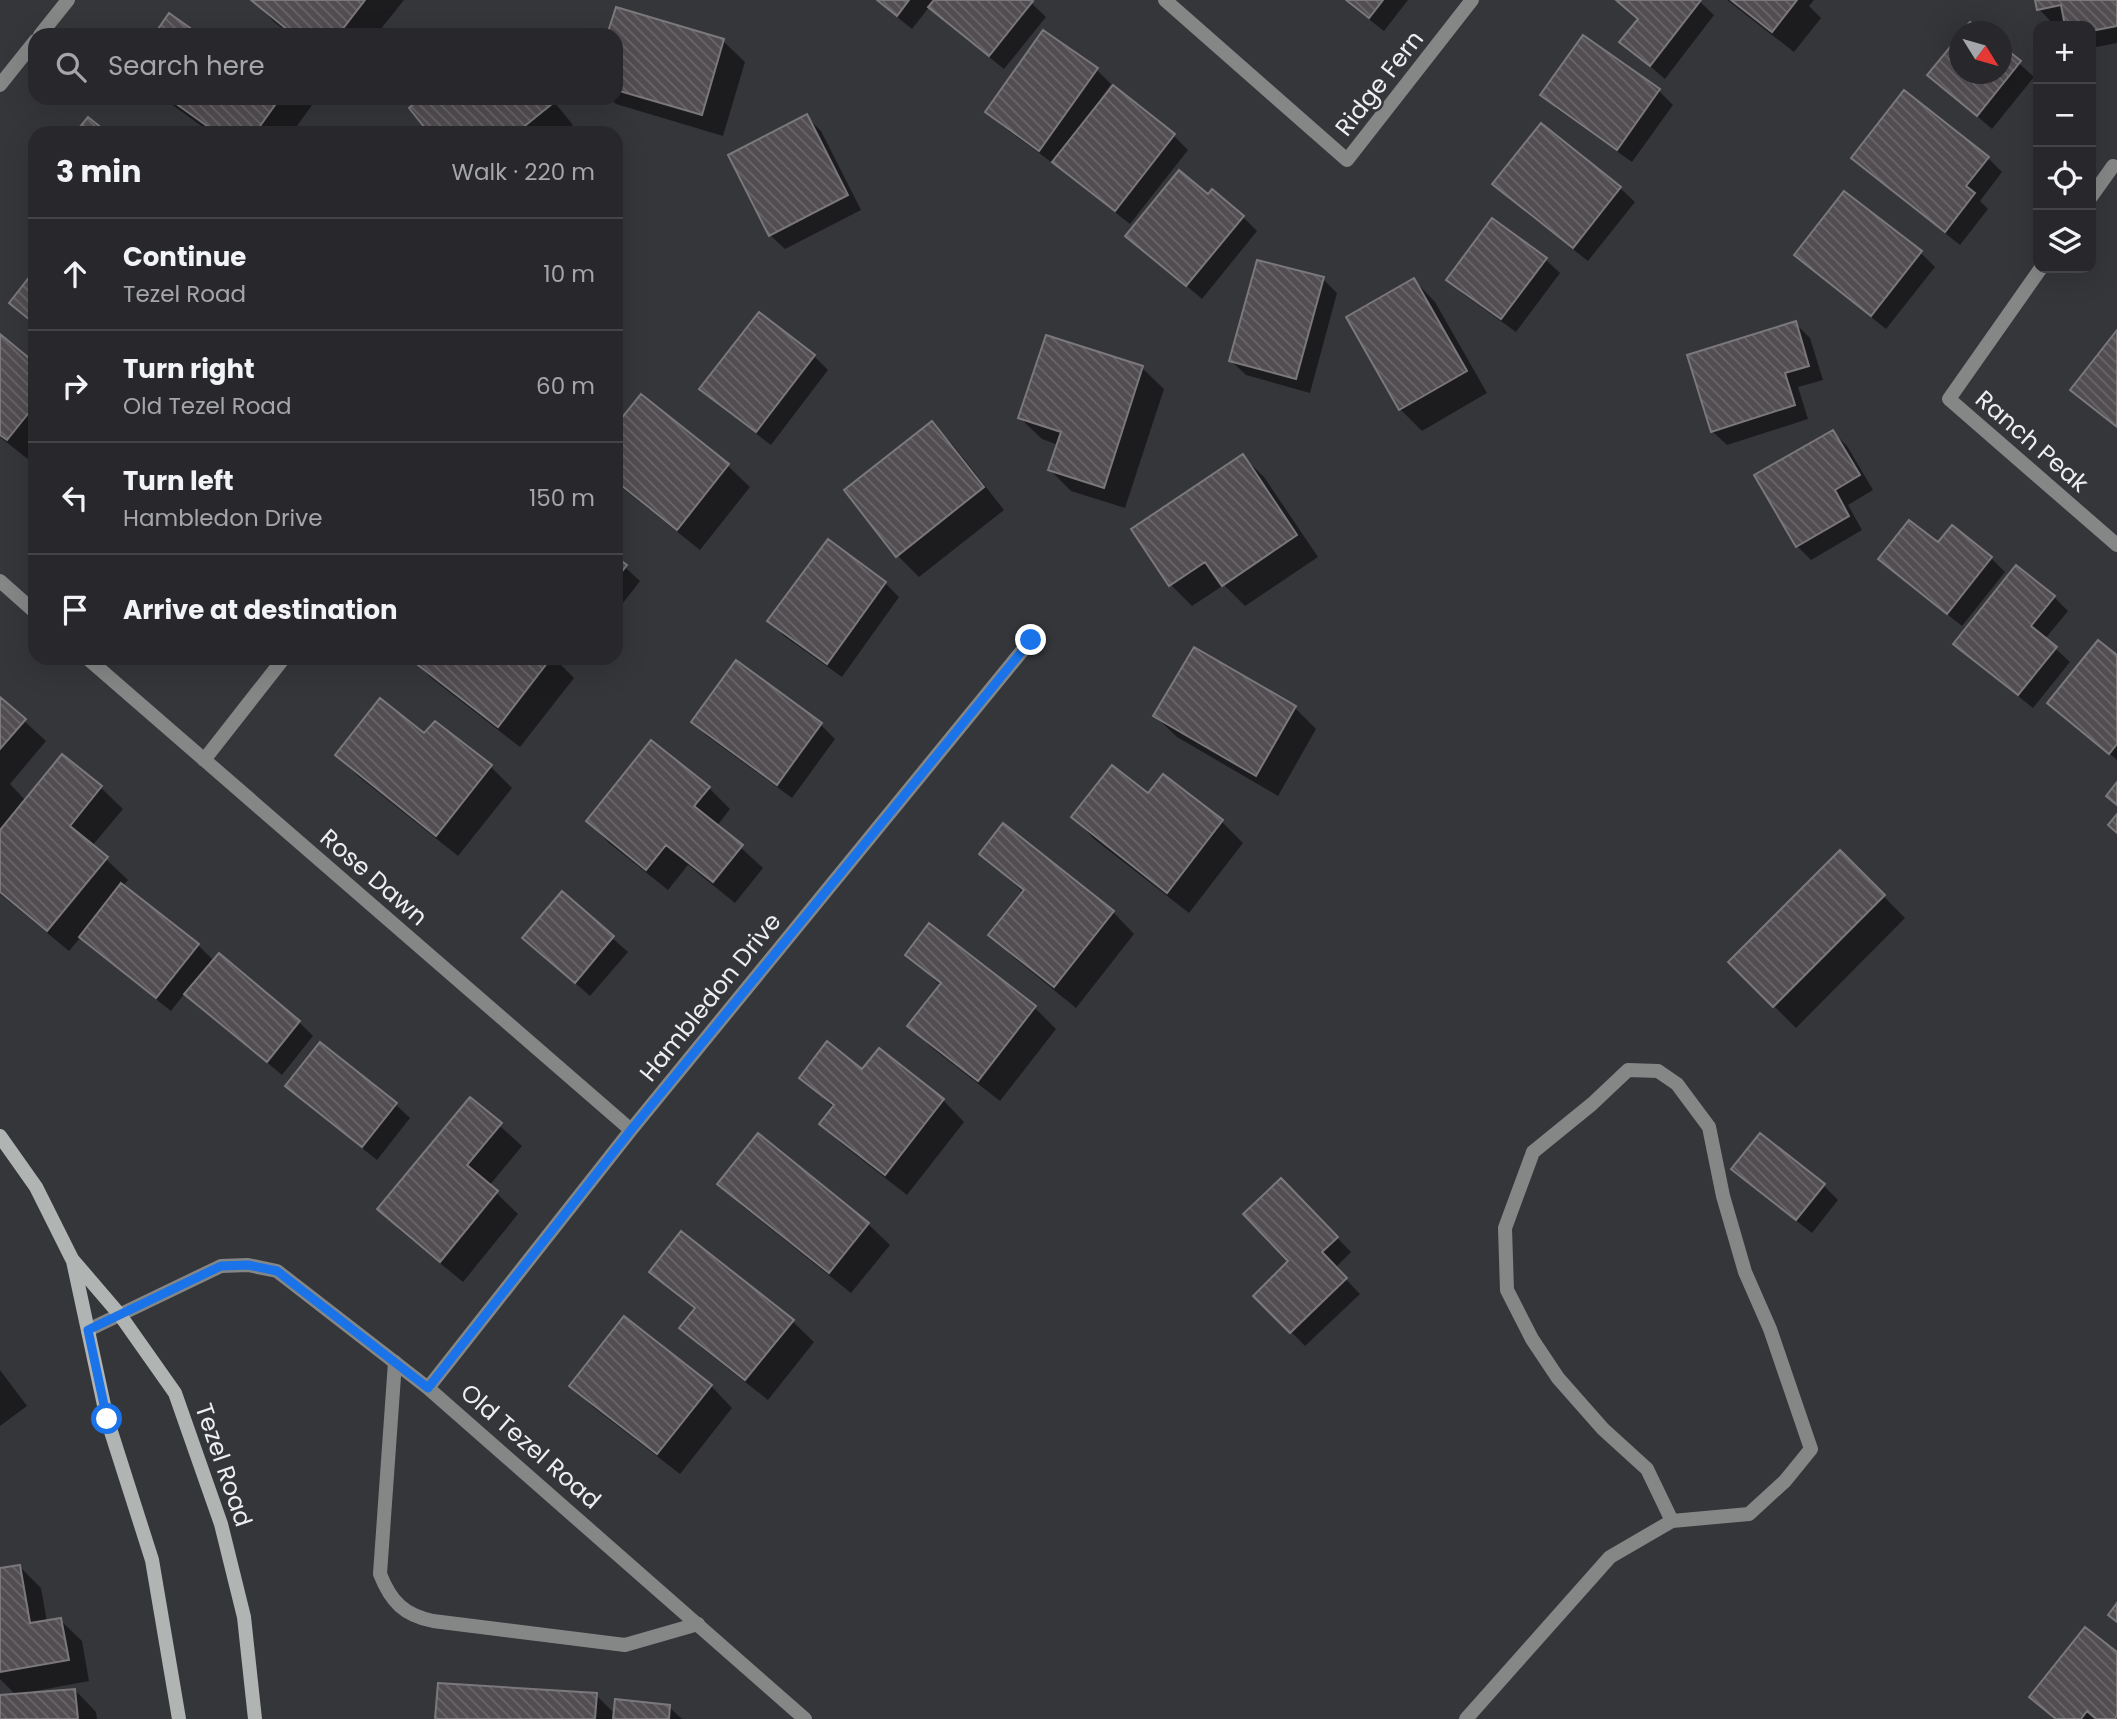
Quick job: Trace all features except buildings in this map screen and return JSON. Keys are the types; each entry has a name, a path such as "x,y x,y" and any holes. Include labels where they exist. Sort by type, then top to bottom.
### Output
{"main road":[{"name":"Tezel Road","path":"0,1136 36,1187 72,1259 107,1419 152,1560 180,1719"},
{"name":"Tezel Road","path":"72,1259 120,1315 175,1393 221,1524 244,1617 256,1719"}],"street":[{"path":"46,28 68,0"},
{"name":"Ridge Fern","path":"1165,0 1347,160 1472,0"},
{"path":"0,85 28,50"},
{"path":"2096,190 2113,166"},
{"name":"Ranch Peak","path":"2037,273 1949,399 2117,545"},
{"path":"0,581 28,606"},
{"name":"Hambledon Drive","path":"428,1388 631,1130 1031,640"},
{"name":"Rose Dawn","path":"95,665 631,1130"},
{"path":"204,760 279,665"},
{"path":"1465,1719 1610,1557 1672,1521 1749,1514 1785,1481 1811,1449 1770,1329 1745,1272 1723,1196 1709,1126 1677,1084 1667,1077 1658,1071 1628,1070 1534,1152 1505,1228 1507,1290 1532,1339 1558,1378 1603,1429 1647,1469 1672,1521"},
{"name":"Old Tezel Road","path":"88,1330 221,1266 248,1265 277,1271 428,1388 804,1719"},
{"path":"395,1362 380,1574 386,1588 412,1617 625,1645 698,1624"},
{"path":"172,1719 176,1689"}],"route":[{"path":"107,1419 88,1330 221,1266 248,1265 277,1271 428,1388 631,1130 1031,640"}]}
